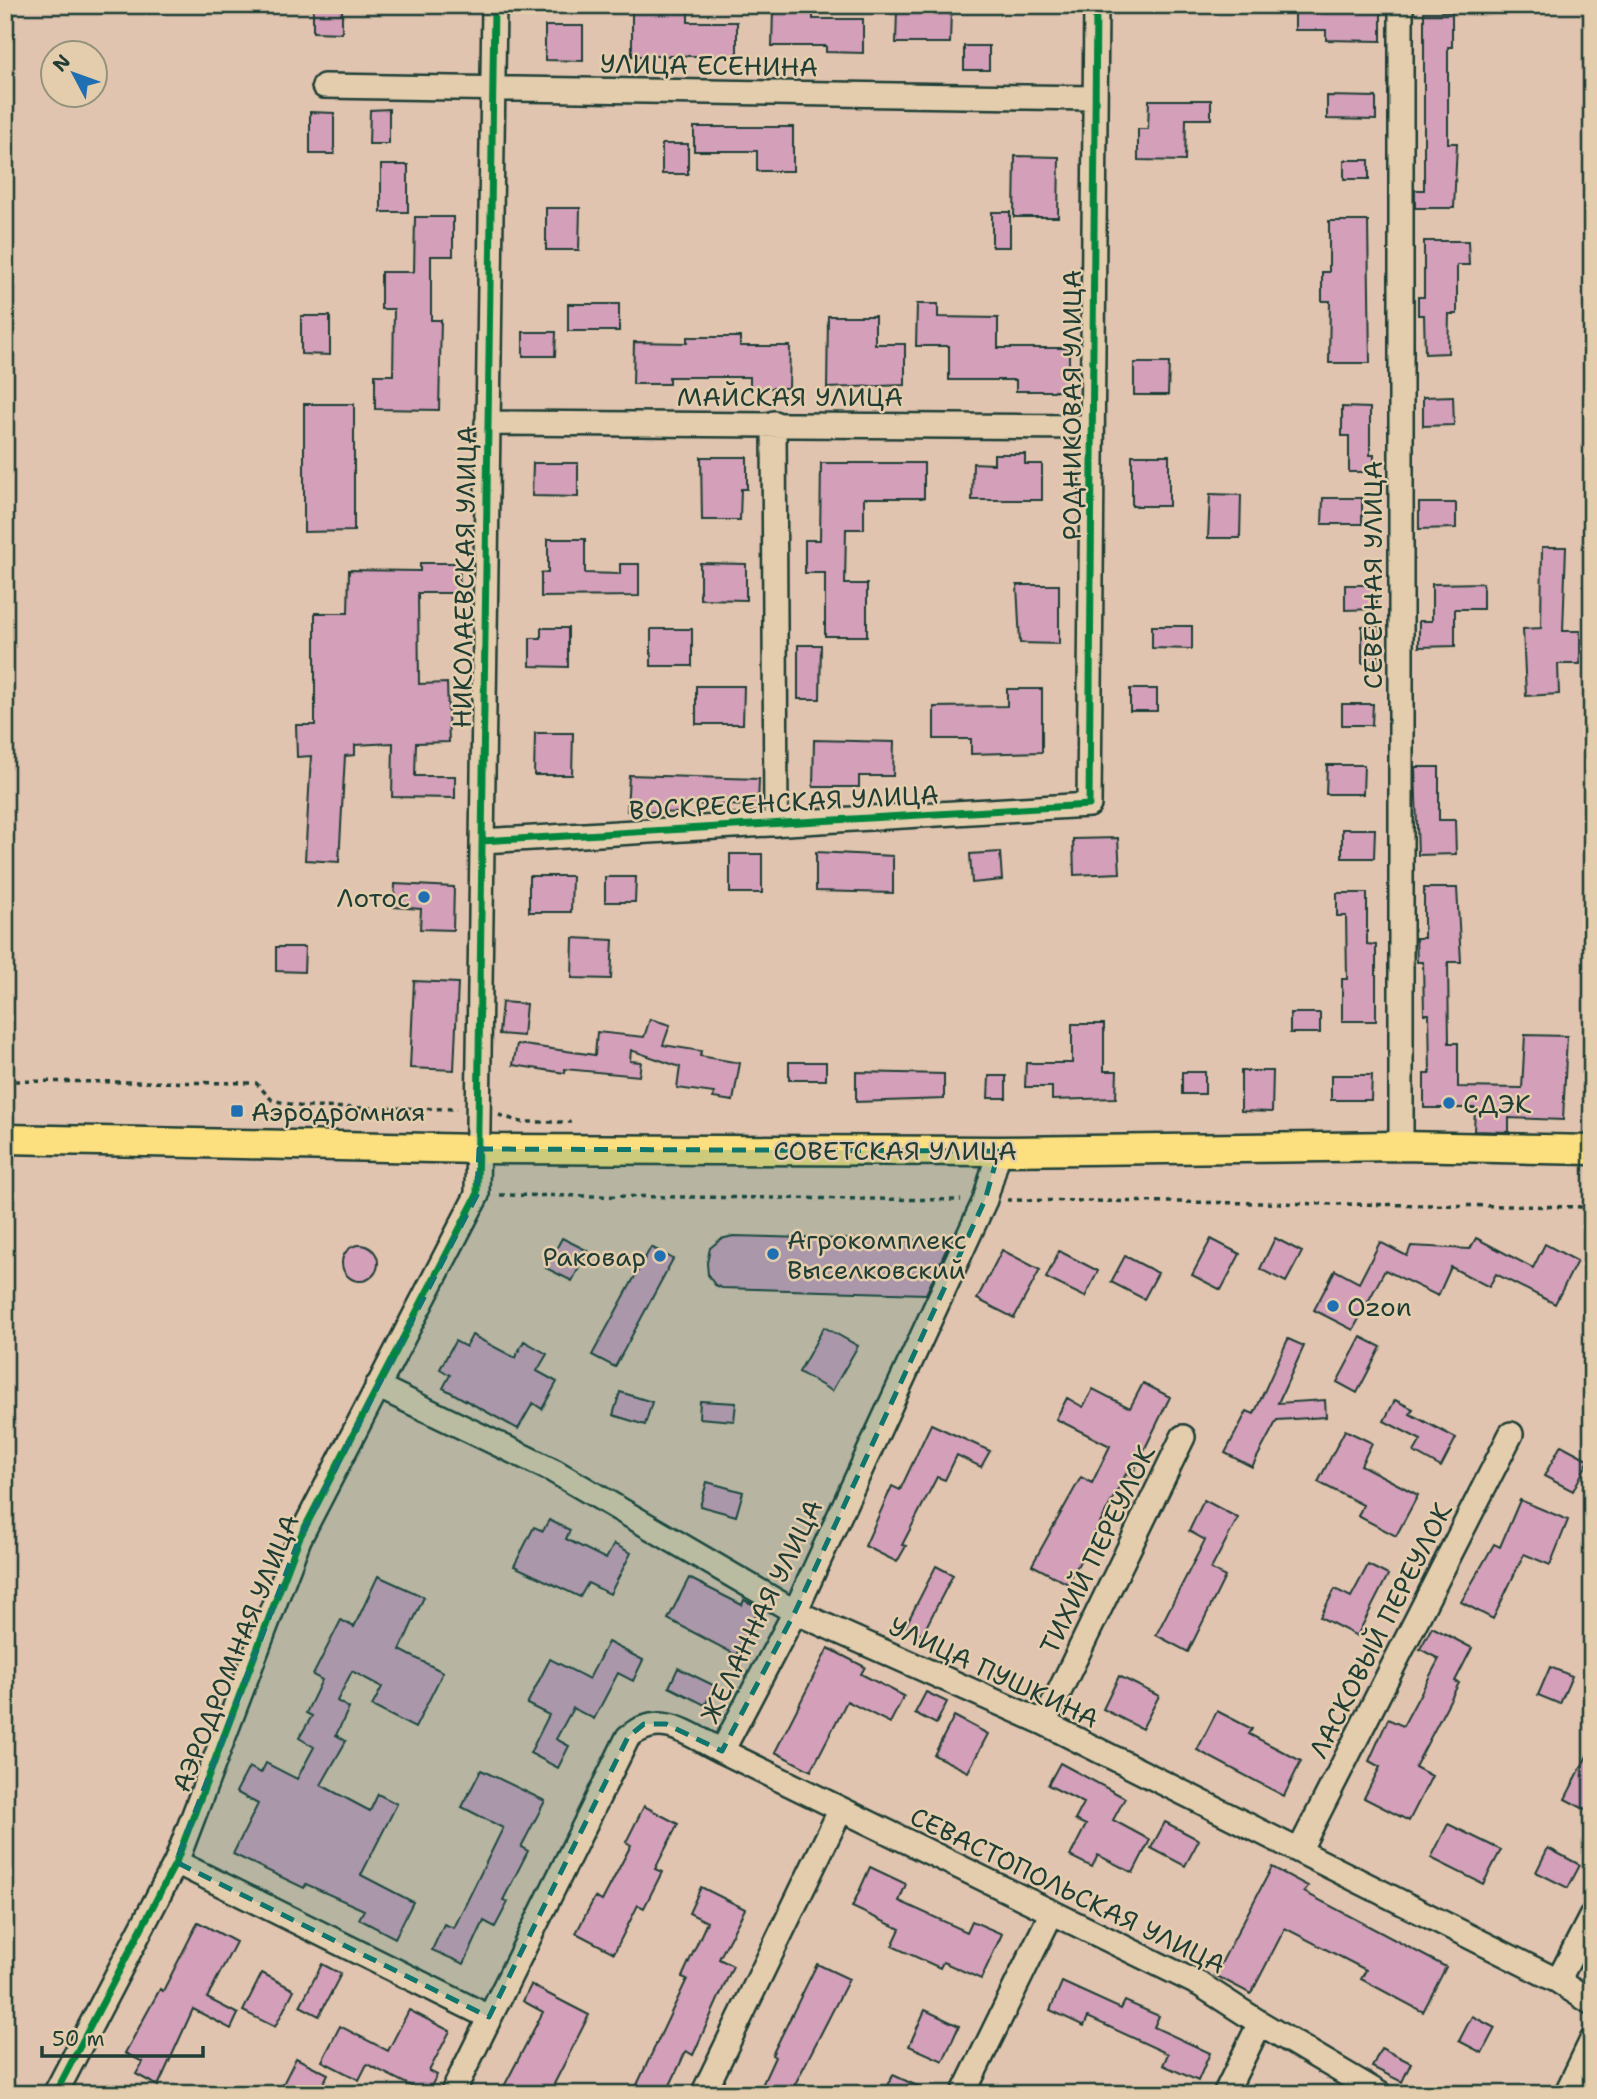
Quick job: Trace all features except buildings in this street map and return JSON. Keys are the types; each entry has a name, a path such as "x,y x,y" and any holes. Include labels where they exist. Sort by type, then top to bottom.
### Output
{"main road":[{"name":"СОВЕТСКАЯ УЛИЦА","path":"5,1139 479,1149 999,1151 1401,1146 1592,1150"}],"street":[{"name":"НИКОЛАЕВСКАЯ УЛИЦА","path":"479,1149 494,5"},
{"name":"РОДНИКОВАЯ УЛИЦА","path":"1089,805 1096,5"},
{"name":"СЕВЕРНАЯ УЛИЦА","path":"1401,5 1401,1146"},
{"name":"УЛИЦА ЕСЕНИНА","path":"324,86 1094,98"},
{"name":"МАЙСКАЯ УЛИЦА","path":"487,423 1092,427"},
{"path":"774,423 776,824"},
{"name":"ВОСКРЕСЕНСКАЯ УЛИЦА","path":"482,841 1089,805"},
{"name":"АЭРОДРОМНАЯ УЛИЦА","path":"55,2094 176,1861 299,1539 477,1195 479,1149"},
{"name":"ЖЕЛАННАЯ УЛИЦА","path":"452,2094 628,1737 644,1724 666,1724 722,1751 795,1612 985,1200 999,1151"},
{"name":"УЛИЦА ПУШКИНА","path":"377,1386 554,1471 795,1612 1044,1723 1558,1981 1592,2003"},
{"name":"ЛАСКОВЫЙ ПЕРЕУЛОК","path":"1299,1851 1511,1434"},
{"name":"ТИХИЙ ПЕРЕУЛОК","path":"1044,1723 1183,1437"},
{"name":"СЕВАСТОПОЛЬСКАЯ УЛИЦА","path":"722,1751 1201,1985 1380,2094"},
{"path":"703,2094 841,1809"},
{"path":"176,1861 489,2017"},
{"path":"963,2094 1052,1912"},
{"path":"1558,1981 1592,1915"},
{"path":"1225,2094 1260,2023"},
{"path":"1566,2094 1592,2040"}],"path":[{"path":"5,1081 256,1083 272,1100 303,1107 480,1110 521,1122 577,1123"},
{"path":"477,1195 1592,1207"}],"highlighted area":[{"path":"479,1149 999,1151 985,1200 795,1612 722,1751 666,1724 644,1724 628,1737 489,2017 176,1862 299,1539 477,1195"}],"cycle path":[{"path":"55,2094 176,1862 299,1539 477,1195 494,5"},
{"path":"482,841 1089,805 1096,5"}],"place":[{"name":"Лотос","path":"424,897"},
{"name":"СДЭК","path":"1449,1103"},
{"name":"Аэродромная","path":"237,1111"},
{"name":"Агрокомплекс Выселковский","path":"773,1254"},
{"name":"Раковар","path":"660,1256"},
{"name":"Ozon","path":"1333,1306"}]}
